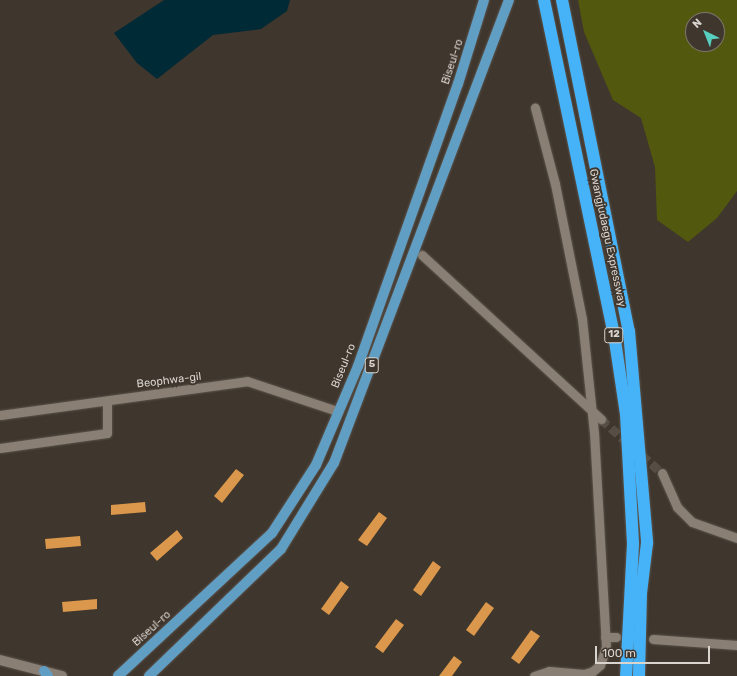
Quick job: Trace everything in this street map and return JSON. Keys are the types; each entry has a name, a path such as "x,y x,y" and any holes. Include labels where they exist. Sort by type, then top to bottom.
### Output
{"highway":[{"name":"Gwangjudaegu Expressway","path":"544,0 614,334 626,414 633,544 626,676"},
{"name":"Gwangjudaegu Expressway","path":"562,0 629,331 647,543 641,593 639,676"}],"main road":[{"name":"Biseul-ro","path":"118,676 272,534 316,465 337,411 358,366 435,151 484,0"},
{"name":"5","path":"149,676 281,548 334,464 509,0"}],"street":[{"path":"534,676 549,671 584,674 593,671 600,665 605,637 592,411 582,319 555,184 535,108"},
{"path":"422,255 601,419"},
{"name":"Beophwa-gil","path":"0,415 247,381 337,411"},
{"path":"0,448 108,434 107,401"},
{"path":"662,474 677,507 692,522 737,538"},
{"path":"605,637 616,637"},
{"path":"653,639 737,645"},
{"path":"0,660 46,674 62,676"}],"green space":[{"path":"578,0 737,0 737,191 717,218 688,242 657,220 655,167 641,118 613,100 584,32"}],"water":[{"path":"164,0 290,0 287,11 261,29 213,35 157,79 137,63 114,33"}],"building":[{"path":"236,469 244,475 222,503 214,496"},
{"path":"145,502 146,512 111,515 111,505"},
{"path":"379,512 387,518 367,546 358,540"},
{"path":"177,530 183,538 157,561 150,553"},
{"path":"80,536 81,546 46,549 45,539"},
{"path":"433,561 441,567 421,596 413,590"},
{"path":"341,581 349,587 329,615 321,609"},
{"path":"97,599 97,609 63,612 62,602"},
{"path":"486,602 494,608 474,636 466,630"},
{"path":"396,619 404,625 383,653 375,647"},
{"path":"531,630 540,636 519,664 511,658"},
{"path":"454,656 462,662 452,676 439,676"}],"tunnel":[{"path":"601,419 662,473"}]}
